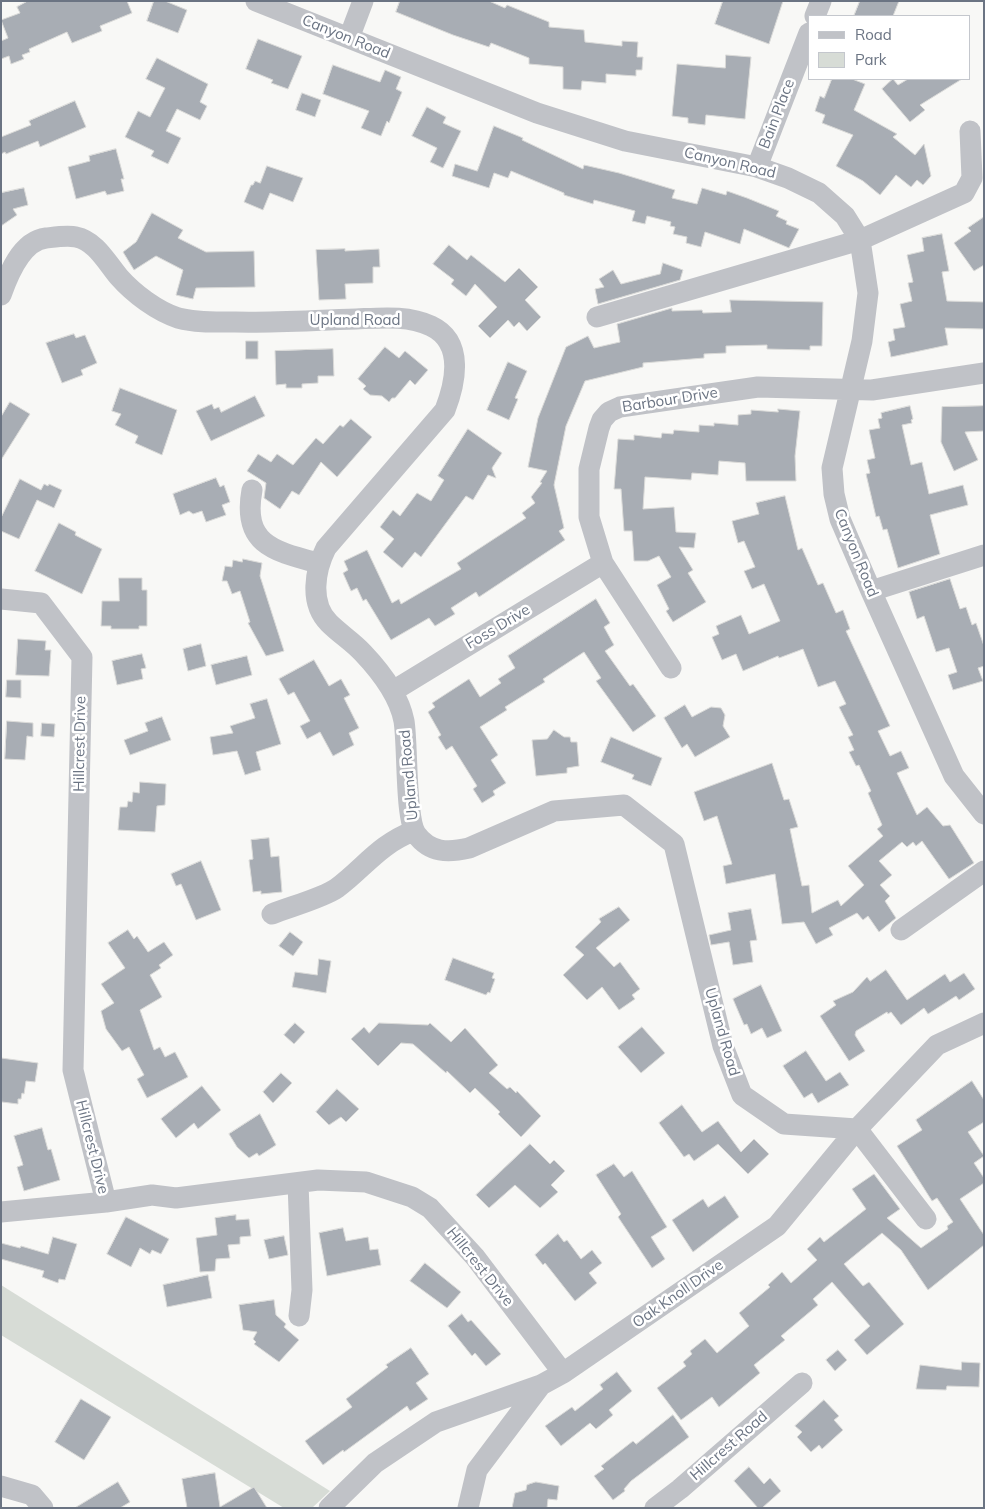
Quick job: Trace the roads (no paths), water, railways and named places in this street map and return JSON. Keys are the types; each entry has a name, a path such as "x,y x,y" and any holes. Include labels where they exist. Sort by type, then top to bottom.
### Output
{"street":[{"name":"Canyon Road","path":"256,1 537,113 625,141 757,167 788,178 819,193 845,216 860,240 868,293 862,341 849,389 832,468 834,494 840,519 870,591 954,776 984,814"},
{"path":"349,38 363,1"},
{"path":"815,15 821,1"},
{"name":"Bain Place","path":"757,167 808,36"},
{"path":"596,317 860,240 964,193 972,178 970,131"},
{"name":"Upland Road","path":"1,295 10,271 26,248 43,238 76,237 93,245 121,279 148,303 178,317 203,322 391,318 432,326 444,335 452,352 456,370 454,387 445,410 326,548 318,563 317,598 327,621 363,653 393,692 404,719 410,814 414,831 424,844 441,852 455,851 470,848 554,812 624,804 674,844 723,1046 742,1095 784,1124 857,1129"},
{"name":"Barbour Drive","path":"672,668 603,563 589,517 589,468 602,420 608,412 620,407 758,387 872,390 984,372"},
{"path":"252,490 250,518 259,539 278,550 318,563"},
{"path":"870,591 984,555"},
{"name":"Foss Drive","path":"393,692 603,563"},
{"name":"Hillcrest Drive","path":"1,599 41,603 82,657 73,1070 106,1202 152,1195 176,1198 318,1180 366,1182 412,1196 430,1208 475,1257 563,1373"},
{"path":"272,914 336,889 369,858 401,836 414,831"},
{"path":"901,930 984,871"},
{"name":"Oak Knoll Drive","path":"329,1508 375,1463 436,1422 540,1385 563,1373 778,1226 857,1129 937,1045 984,1023"},
{"path":"857,1129 926,1219"},
{"path":"298,1183 302,1290 299,1316"},
{"path":"1,1212 106,1202"},
{"name":"Hillcrest Road","path":"655,1508 680,1489 802,1383"},
{"path":"468,1508 477,1470 540,1385"},
{"path":"1,1486 32,1495 43,1508"}]}
